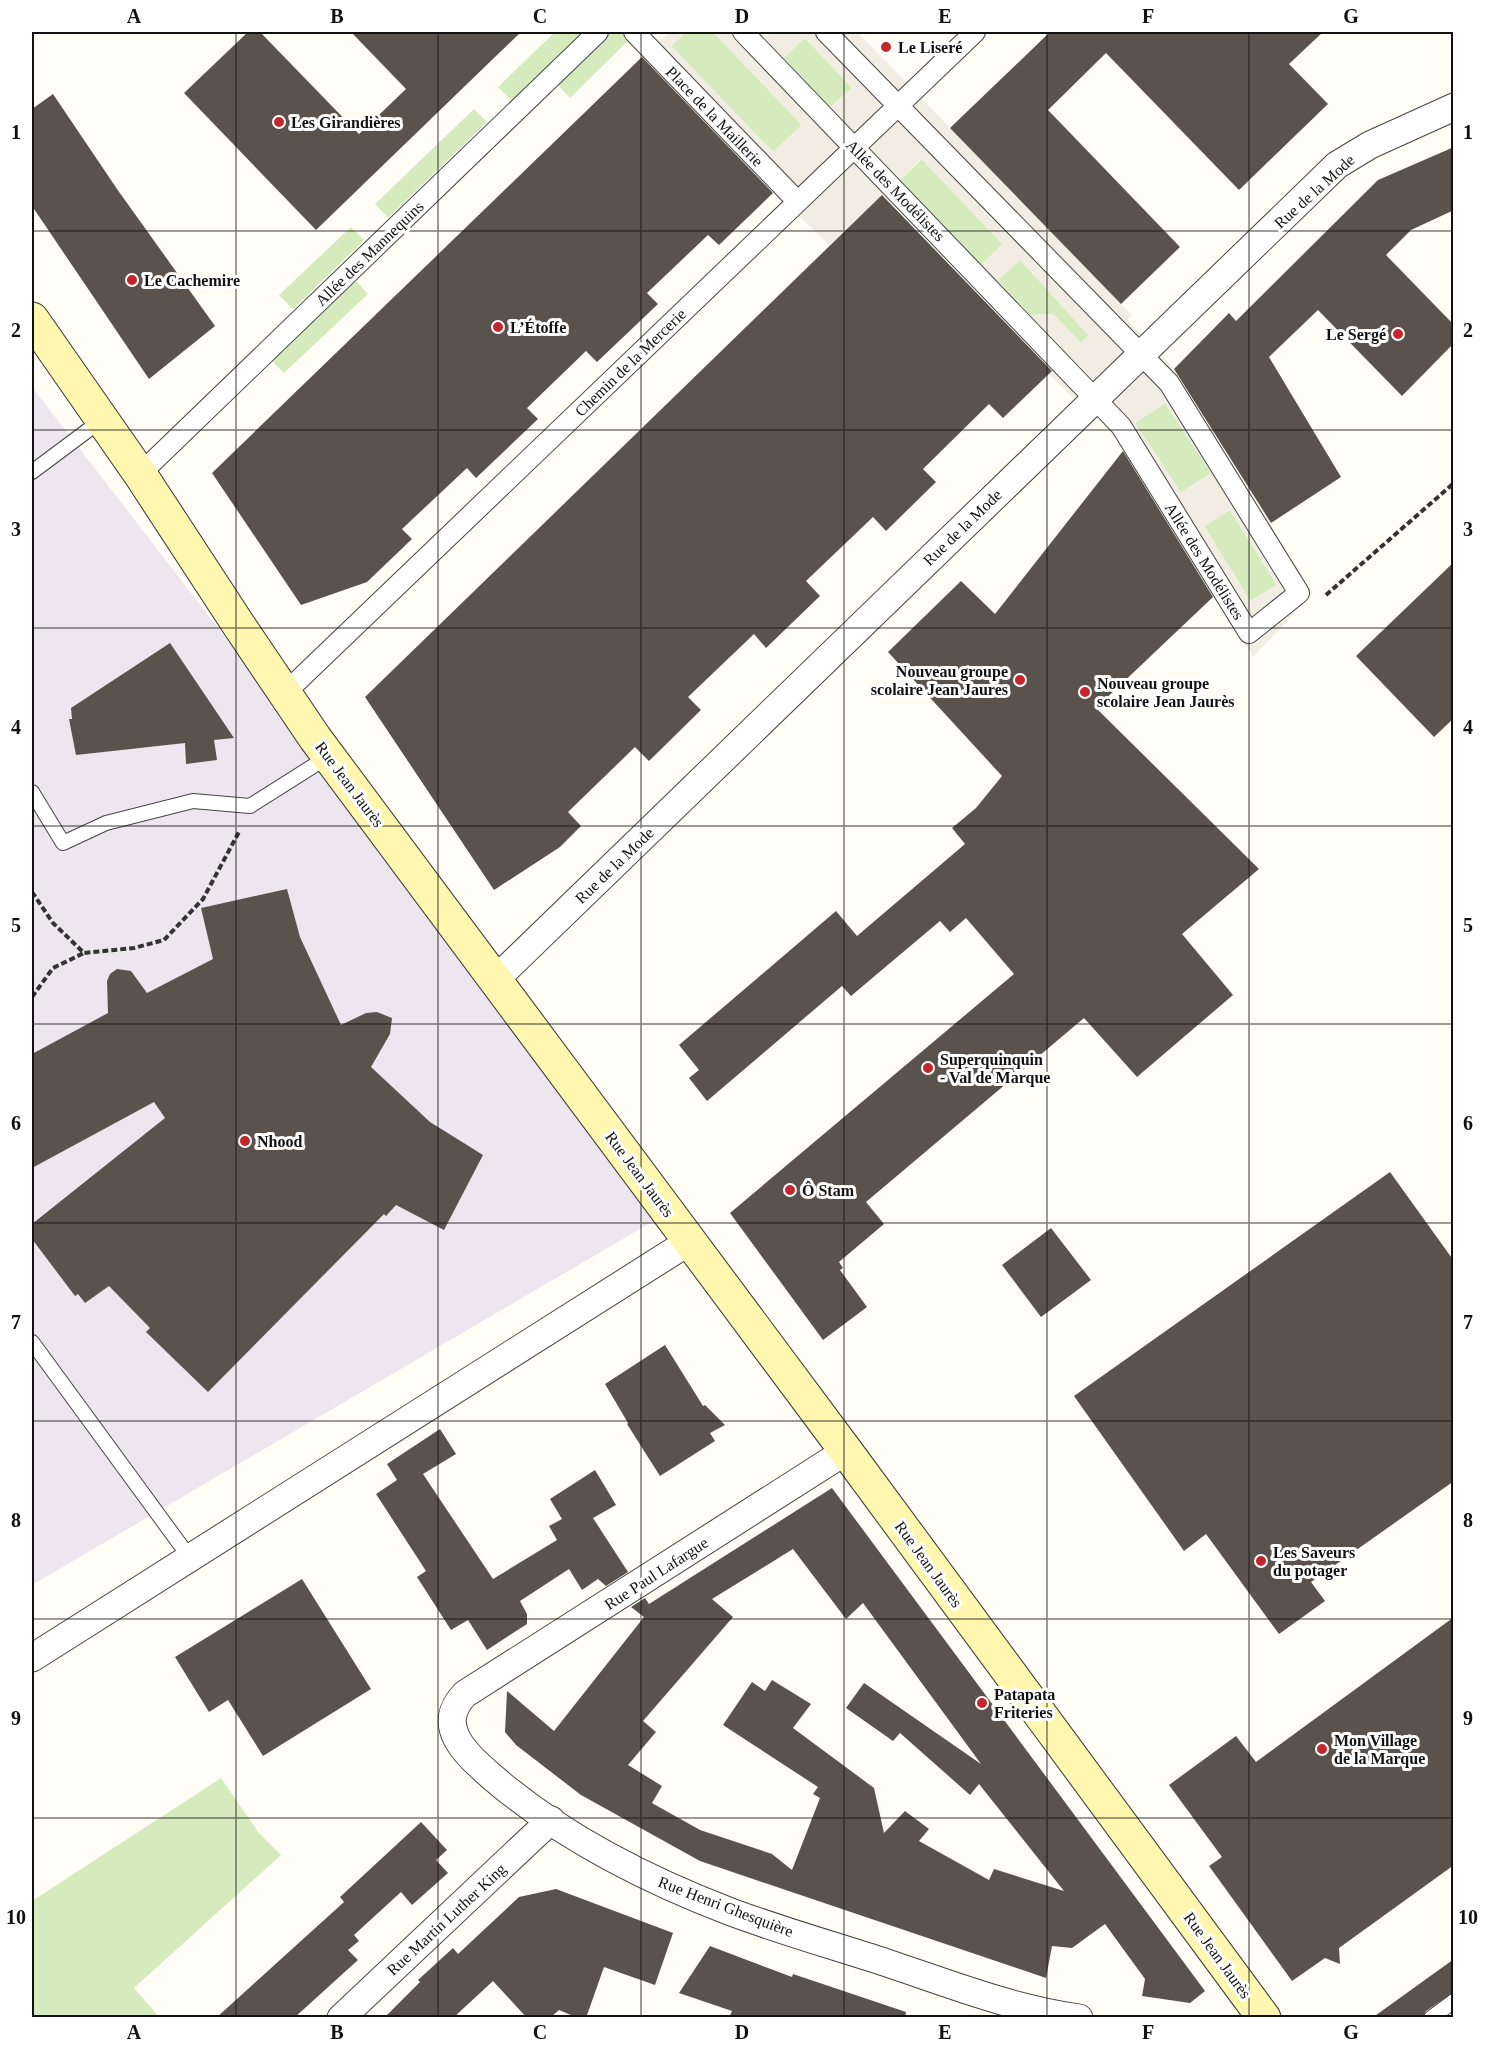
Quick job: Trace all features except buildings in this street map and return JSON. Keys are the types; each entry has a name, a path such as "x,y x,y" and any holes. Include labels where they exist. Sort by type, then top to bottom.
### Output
{"main road":[{"name":"Rue Jean Jaurès","path":"32,319 103,419 238,624 329,756 846,1451 1252,2014"}],"street":[{"name":"Allée des Mannequins","path":"140,474 598,32"},
{"name":"Place de la Maillerie","path":"634,32 797,201"},
{"name":"Allée des Modélistes","path":"743,32 1121,426 1250,633 1299,593"},
{"path":"826,32 1169,383 1299,593"},
{"name":"Chemin de la Mercerie","path":"285,693 975,32"},
{"name":"Rue de la Mode","path":"495,980 1337,165 1370,145 1454,106"},
{"path":"32,1658 690,1241"},
{"name":"Rue Paul Lafargue","path":"465,1694 846,1451"},
{"name":"Rue Henri Ghesquière","path":"465,1694 457,1702 452,1724 455,1736 464,1750 502,1785 551,1820 630,1867 733,1912 999,2000 1063,2017"},
{"name":"Rue Martin Luther King","path":"341,2018 551,1820"}],"lane":[{"path":"32,472 103,419"},
{"path":"32,792 63,843 106,824 193,801 250,806 329,756"},
{"path":"32,1342 190,1558"},
{"path":"1431,2018 1454,2001"}],"path":[{"path":"1299,593 1316,601 1331,592 1454,483"},
{"path":"32,997 52,968 84,953 134,948 164,940 203,899 241,829 250,806"},
{"path":"32,892 53,923 84,953"}],"shaded area":[{"path":"669,32 686,32 671,46 773,152 802,125 713,32 758,32 764,38 772,32 857,32 1132,315 1127,320 1145,338 1078,403 1049,374 1053,369 884,194 829,245 774,192 645,55","holes":["805,38 852,88 830,108 783,58","921,159 1002,244 980,266 899,181","1020,260 1089,336 1081,343 1053,314 1029,315 998,280"]},
{"path":"1162,356 1174,369 1313,593 1253,657 1125,448 1097,418","holes":["1165,403 1211,473 1181,492 1135,423","1230,510 1277,584 1251,601 1204,527"]},
{"path":"32,387 669,1212 32,1585"}],"green space":[{"path":"555,32 582,32 511,100 498,87"},
{"path":"611,32 621,32 629,40 570,98 558,85"},
{"path":"686,32 713,32 802,125 773,152 671,46"},
{"path":"805,38 852,88 829,108 783,58"},
{"path":"474,109 487,122 388,218 375,204"},
{"path":"922,159 1003,244 980,266 899,181"},
{"path":"351,227 364,240 293,309 279,295"},
{"path":"1020,260 1089,335 1081,343 1053,314 1030,315 998,280"},
{"path":"356,281 368,294 284,373 271,360"},
{"path":"1165,403 1211,473 1181,493 1135,423"},
{"path":"1230,510 1277,585 1250,601 1204,526"},
{"path":"221,1778 258,1832 281,1855 134,1988 159,2017 32,2017 32,1901"}],"place":[{"name":"Le Liseré","path":"886,47"},
{"name":"Les Girandières","path":"279,122"},
{"name":"Le Cachemire","path":"132,280"},
{"name":"L’Étoffe","path":"498,327"},
{"name":"Le Sergé","path":"1398,334"},
{"name":"Nouveau groupe scolaire Jean Jaures","path":"1020,680"},
{"name":"Nouveau groupe scolaire Jean Jaurès","path":"1085,692"},
{"name":"Superquinquin - Val de Marque","path":"928,1068"},
{"name":"Nhood","path":"245,1141"},
{"name":"Ô Stam","path":"790,1190"},
{"name":"Les Saveurs du potager","path":"1261,1561"},
{"name":"Patapata Friteries","path":"982,1703"},
{"name":"Mon Village de la Marque","path":"1322,1749"}]}
